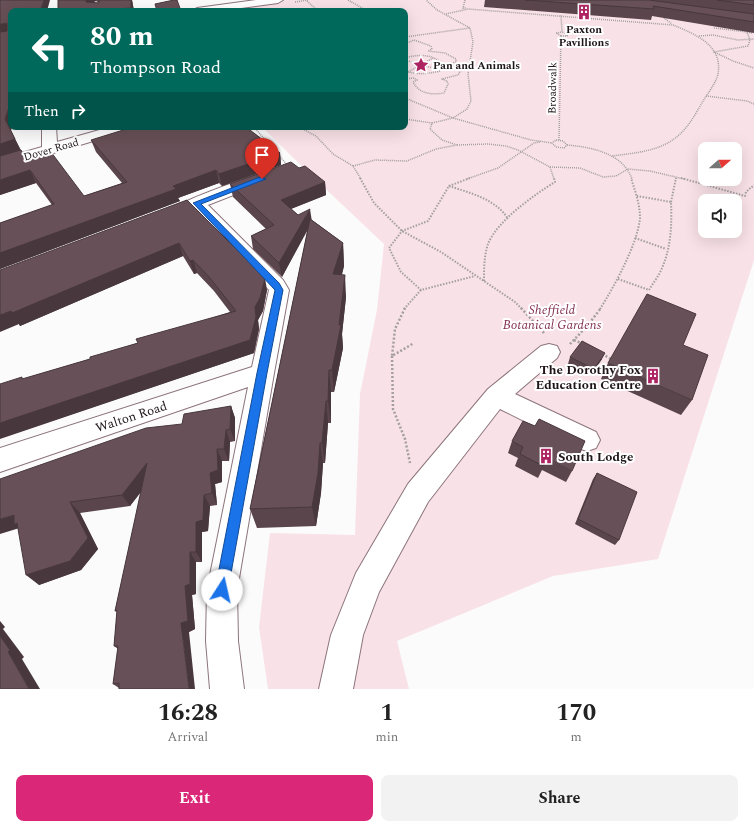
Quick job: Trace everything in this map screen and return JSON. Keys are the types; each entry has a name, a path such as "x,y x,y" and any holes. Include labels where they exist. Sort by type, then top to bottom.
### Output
{"street":[{"path":"219,8 278,0"},
{"path":"50,130 50,149"},
{"name":"Dover Road","path":"0,164 114,130"},
{"path":"167,214 289,169"},
{"path":"196,203 276,285 279,290 262,373 222,590 222,641 227,689"},
{"path":"336,689 347,635 367,584 418,493 496,396 549,352"},
{"name":"Walton Road","path":"0,460 262,373"},
{"path":"496,396 587,440"}],"path":[{"path":"348,0 362,8"},
{"path":"408,119 432,123 453,118 467,109 472,101 468,86 468,65 474,38 470,28 437,10 426,0"},
{"path":"466,0 463,8 468,9"},
{"path":"307,1 313,6"},
{"path":"446,14 468,9 673,24"},
{"name":"Broadwalk","path":"561,15 562,32"},
{"path":"611,156 655,149 674,140 692,121 718,75 718,57 699,36 663,18"},
{"path":"408,36 470,28"},
{"path":"713,35 714,28 752,33"},
{"name":"Broadwalk","path":"562,32 567,34 567,36 556,34 562,32"},
{"path":"714,52 748,46 750,40 747,32"},
{"path":"699,36 713,35 724,38 754,39"},
{"name":"Broadwalk","path":"559,140 561,36"},
{"path":"408,42 413,39 419,40 431,46 432,49 428,51 445,53 456,59 456,62 449,64"},
{"path":"714,52 733,61 754,68"},
{"path":"408,58 420,56 434,58 443,64 468,65"},
{"path":"408,72 434,58"},
{"path":"408,60 440,70"},
{"path":"408,72 428,74 440,70 443,64"},
{"path":"408,79 414,78 417,80 413,82 414,86 429,95 444,93 448,84 447,81 442,79 458,75 461,70 457,66 449,64"},
{"path":"706,96 747,101 754,104"},
{"path":"408,99 453,118 540,142 552,143 560,148 564,148 567,145"},
{"path":"432,123 430,129 434,135 443,142 457,145"},
{"path":"257,130 286,162 289,169"},
{"path":"305,130 316,136 333,154 353,166 374,203 402,231 441,252 515,302 531,317 546,336 549,352 567,346 574,340 600,310 618,279 635,238 639,222 637,196 628,169"},
{"path":"552,143 553,141 559,140 567,145 584,147 611,156 628,169 650,171 745,196 746,192 754,185"},
{"path":"421,290 407,280 398,269 389,248 402,231 428,221 449,186 498,168 534,143 540,142"},
{"path":"353,166 375,160 407,161 436,149 476,143 507,146 550,167 569,169 579,167 594,175 605,177 617,176 628,169"},
{"path":"484,282 484,272 489,242 508,219 534,196 555,182 550,167"},
{"path":"618,279 649,290 662,268 672,220 672,202 676,177"},
{"path":"449,186 478,196 503,209 508,219"},
{"path":"637,196 672,202"},
{"path":"635,238 666,249"},
{"path":"418,493 405,439 393,409 392,356 395,329 404,309 421,290 475,276"},
{"path":"574,340 586,346"},
{"path":"392,356 414,343"},
{"path":"599,352 617,362"}],"green space":[{"name":"Sheffield Botanical Gardens","path":"286,0 578,0 671,13 754,28 754,260 658,559 553,576 397,641 409,689 268,689 259,627 270,533 355,535 360,394 377,310 384,244 265,130 408,130 408,8 228,8"}],"building":[{"path":"0,0 44,0 41,8 8,8 8,110 5,119 8,125 8,130 10,130 15,139 0,144 0,32 7,31 7,23 0,24"},
{"path":"58,0 86,0 86,2 99,3 99,0 131,0 131,8 58,8"},
{"path":"177,0 180,8 156,8 155,4"},
{"path":"525,0 649,0 754,14 754,22 653,6 654,9"},
{"path":"717,0 754,0 754,5"},
{"path":"123,130 250,130 280,153 219,174 216,170 173,186 176,189 0,253 0,223 54,204 30,170 0,180 0,156 21,150 26,160 51,152 84,196 127,182 91,140"},
{"path":"291,162 299,168 305,166 325,182 281,200 298,215 310,209 279,263 251,236 274,225 230,184"},
{"path":"187,200 265,278 260,298 255,307 256,317 250,340 0,423 0,384 90,359 90,357 138,343 136,339 236,311 210,278 193,260 190,261 179,243 12,313 11,311 0,315 0,270"},
{"path":"310,219 343,243 333,274 345,275 339,325 341,325 332,370 329,370 328,401 326,401 322,443 320,443 318,473 312,507 250,509"},
{"path":"647,294 696,314 683,345 708,355 692,400 608,363"},
{"path":"582,341 605,353 594,369 570,357"},
{"path":"231,406 230,429 226,430 224,449 217,449 218,470 210,473 212,493 204,495 203,520 196,522 196,552 190,552 190,584 185,586 188,621 181,623 189,689 119,689 119,683 113,684 118,646 114,646 117,610 115,611 147,463 122,495 70,502 88,538 70,561 26,575 17,523 14,525 14,515 0,519 0,479 146,428 182,424 184,414"},
{"path":"539,419 585,441 572,471 547,458 543,466 520,454 523,447 512,441 523,421 535,426"},
{"path":"597,473 637,492 619,540 578,519"},
{"path":"0,636 10,650 8,652 29,689 0,689"}],"place":[{"name":"Paxton Pavillions","path":"584,12"},
{"name":"Pan and Animals","path":"421,65"},
{"name":"The Dorothy Fox Education Centre","path":"653,376"},
{"name":"South Lodge","path":"546,456"}],"route":[{"path":"222,590 262,373 279,290 276,285 196,203 262,179"}]}
